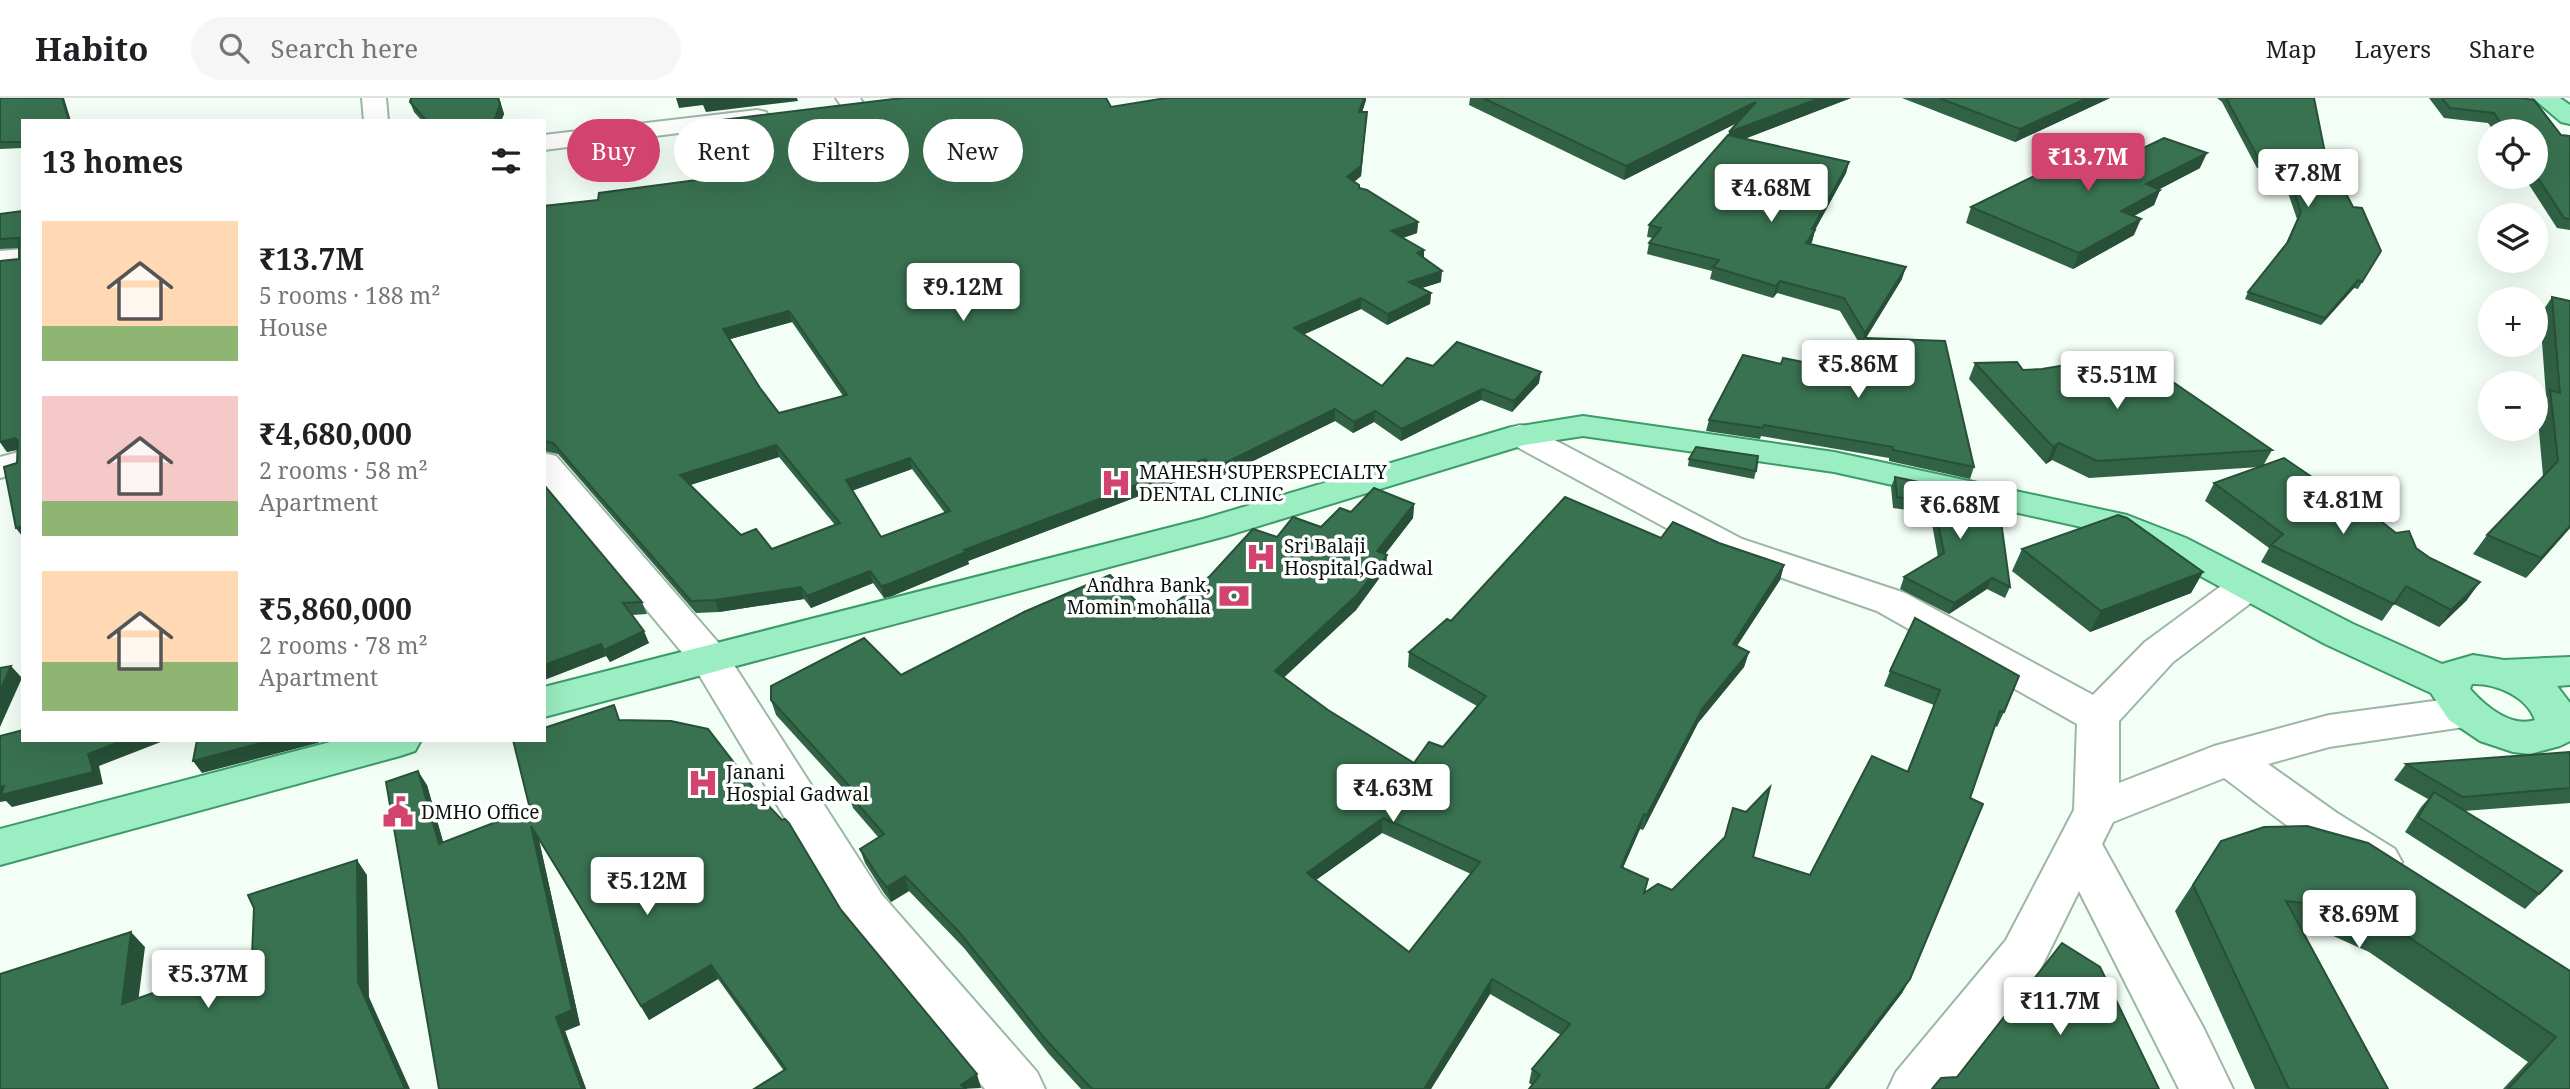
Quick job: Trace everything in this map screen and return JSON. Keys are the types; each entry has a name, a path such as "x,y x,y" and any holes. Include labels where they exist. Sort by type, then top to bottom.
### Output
{"main road":[{"path":"2545,98 2570,117"},
{"path":"546,701 1213,528 1520,435 1583,426 1835,462 2077,512 2114,523 2174,547 2455,697 2480,723 2520,737 2538,737 2564,725 2551,704 2530,687 2504,674 2483,669 2452,674 2455,697"},
{"path":"2504,674 2570,671"},
{"path":"0,847 393,742"}],"street":[{"path":"374,98 376,119"},
{"path":"825,108 850,101 877,101"},
{"path":"546,143 785,113"},
{"path":"0,260 21,258"},
{"path":"1520,435 1729,547 1891,602 2098,717"},
{"path":"0,468 21,462"},
{"path":"546,465 709,658 865,909 1018,1089"},
{"path":"1915,1089 2023,955 2087,827 2098,717 2160,652 2246,587"},
{"path":"2087,827 2229,758 2455,697"},
{"path":"2229,758 2321,826 2412,883"},
{"path":"2087,827 2206,1089"}],"building":[{"path":"0,98 62,98 68,119 21,119 21,142 0,142"},
{"path":"411,98 498,98 500,104 495,119 425,119 410,102"},
{"path":"902,98 1106,98 1111,107 1166,98 1364,98 1359,112 1367,112 1361,166 1347,177 1359,185 1359,188 1367,190 1418,222 1391,231 1424,250 1417,253 1442,271 1409,282 1431,293 1388,314 1361,298 1294,328 1382,386 1407,358 1433,366 1457,342 1541,372 1514,401 1482,389 1402,429 1375,411 1354,422 1335,409 1215,468 1205,459 964,550 966,552 889,584 881,586 870,571 807,596 801,587 691,601 553,443 546,441 546,206 598,200 599,193 682,182 774,182 774,119 730,119","holes":["789,311 847,395 779,413 723,329","776,445 840,523 772,549 756,529 741,535 680,475","910,458 950,511 881,537 846,480"]},
{"path":"1483,98 1820,98 1729,132 1756,102 1626,166"},
{"path":"1939,98 2087,98 2020,129"},
{"path":"2226,98 2314,98 2325,153 2353,207 2362,208 2381,251 2362,282 2358,280 2325,318 2248,292 2288,242 2301,212 2284,163 2260,161"},
{"path":"2442,98 2534,100 2561,135 2570,136 2570,219 2564,218 2545,189 2548,189 2548,119 2498,119 2494,113 2450,108"},
{"path":"1728,135 1849,162 1806,243 1906,267 1865,333 1844,298 1780,281 1776,286 1713,267 1719,260 1649,243 1661,228 1649,225"},
{"path":"2164,138 2207,153 2146,184 2160,190 2121,211 2141,219 2079,253 1971,207 2102,143 2131,154"},
{"path":"21,211 21,527 16,528 4,467 17,463 18,441 15,438 0,442 0,261 19,259 19,238 0,239 0,214"},
{"path":"2552,297 2570,301 2570,526 2541,558 2487,535 2558,461 2550,390 2560,393"},
{"path":"1866,338 1945,341 1974,467 1893,450 1893,447 1764,425 1763,428 1709,420 1743,355 1781,364 1783,358 1891,380"},
{"path":"2132,354 2272,450 2097,461 2059,443 2053,447 1975,363 2017,362 2023,370 2042,369"},
{"path":"1696,447 1758,456 1756,471 1689,459"},
{"path":"2284,458 2359,509 2364,508 2396,533 2409,531 2416,548 2430,558 2480,582 2451,610 2406,586 2394,604 2271,545 2283,534 2214,483"},
{"path":"1895,477 1990,497 1993,513 2000,514 2010,587 1992,578 1954,603 1904,577 1944,553 1934,502 1897,497"},
{"path":"546,487 642,602 623,603 644,631 604,650 601,644 546,664"},
{"path":"1374,488 1414,504 1377,551 1387,555 1357,595 1275,671 1328,710 1414,763 1429,742 1443,747 1486,696 1409,652 1447,619 1451,621 1565,497 1661,538 1673,522 1719,543 1784,565 1733,644 1749,652 1702,709 1647,815 1644,814 1621,867 1648,879 1644,893 1658,884 1672,890 1725,837 1733,808 1746,812 1770,787 1753,857 1810,875 1872,756 1908,772 1940,690 1890,671 1915,618 2019,676 2004,712 2000,711 1970,798 1983,804 1910,979 1825,1089 1529,1089 1540,1075 1532,1069 1570,1024 1492,979 1424,1089 1092,1089 1046,1040 960,933 905,876 887,887 880,879 860,849 884,834 848,793 853,790 771,700 771,686 864,638 901,675 1024,612 1110,575 1154,619 1210,576 1253,529 1277,537 1293,517 1321,527 1340,508 1351,512","holes":["1383,818 1480,862 1409,952 1307,873"]},
{"path":"2118,515 2127,518 2203,572 2101,611 2022,549"},
{"path":"11,666 0,691 0,668"},
{"path":"614,705 619,720 671,721 708,729 762,799 782,820 785,819 789,823 841,910 977,1074 961,1085 966,1089 754,1089 786,1069 711,965 641,1006 531,826 572,1010 556,1017 582,1089 439,1089 386,782 418,771 439,844 530,809 513,742 546,742 546,727"},
{"path":"21,731 21,742 119,742 88,754 93,772 1,795 4,786 0,787 0,736"},
{"path":"197,742 264,742 193,761"},
{"path":"2570,752 2570,788 2463,797 2406,764"},
{"path":"2434,792 2562,871 2539,894 2418,817"},
{"path":"2307,826 2368,843 2570,971 2570,1089 2508,1089 2556,1037 2392,926 2353,909 2286,901 2388,1089 2289,1089 2193,885 2221,841 2264,827"},
{"path":"357,860 358,982 405,1089 0,1089 0,974 131,932 122,1004 232,965 232,961 252,955 254,908 248,895"},
{"path":"2062,943 2100,967 2159,1089 1932,1089 1941,1078 1957,1077"}],"place":[{"name":"MAHESH SUPERSPECIALTY DENTAL CLINIC","path":"1116,483"},
{"name":"Sri Balaji Hospital,Gadwal","path":"1261,557"},
{"name":"Andhra Bank, Momin mohalla","path":"1234,596"},
{"name":"Janani Hospial Gadwal","path":"703,783"},
{"name":"DMHO Office","path":"398,812"}]}
